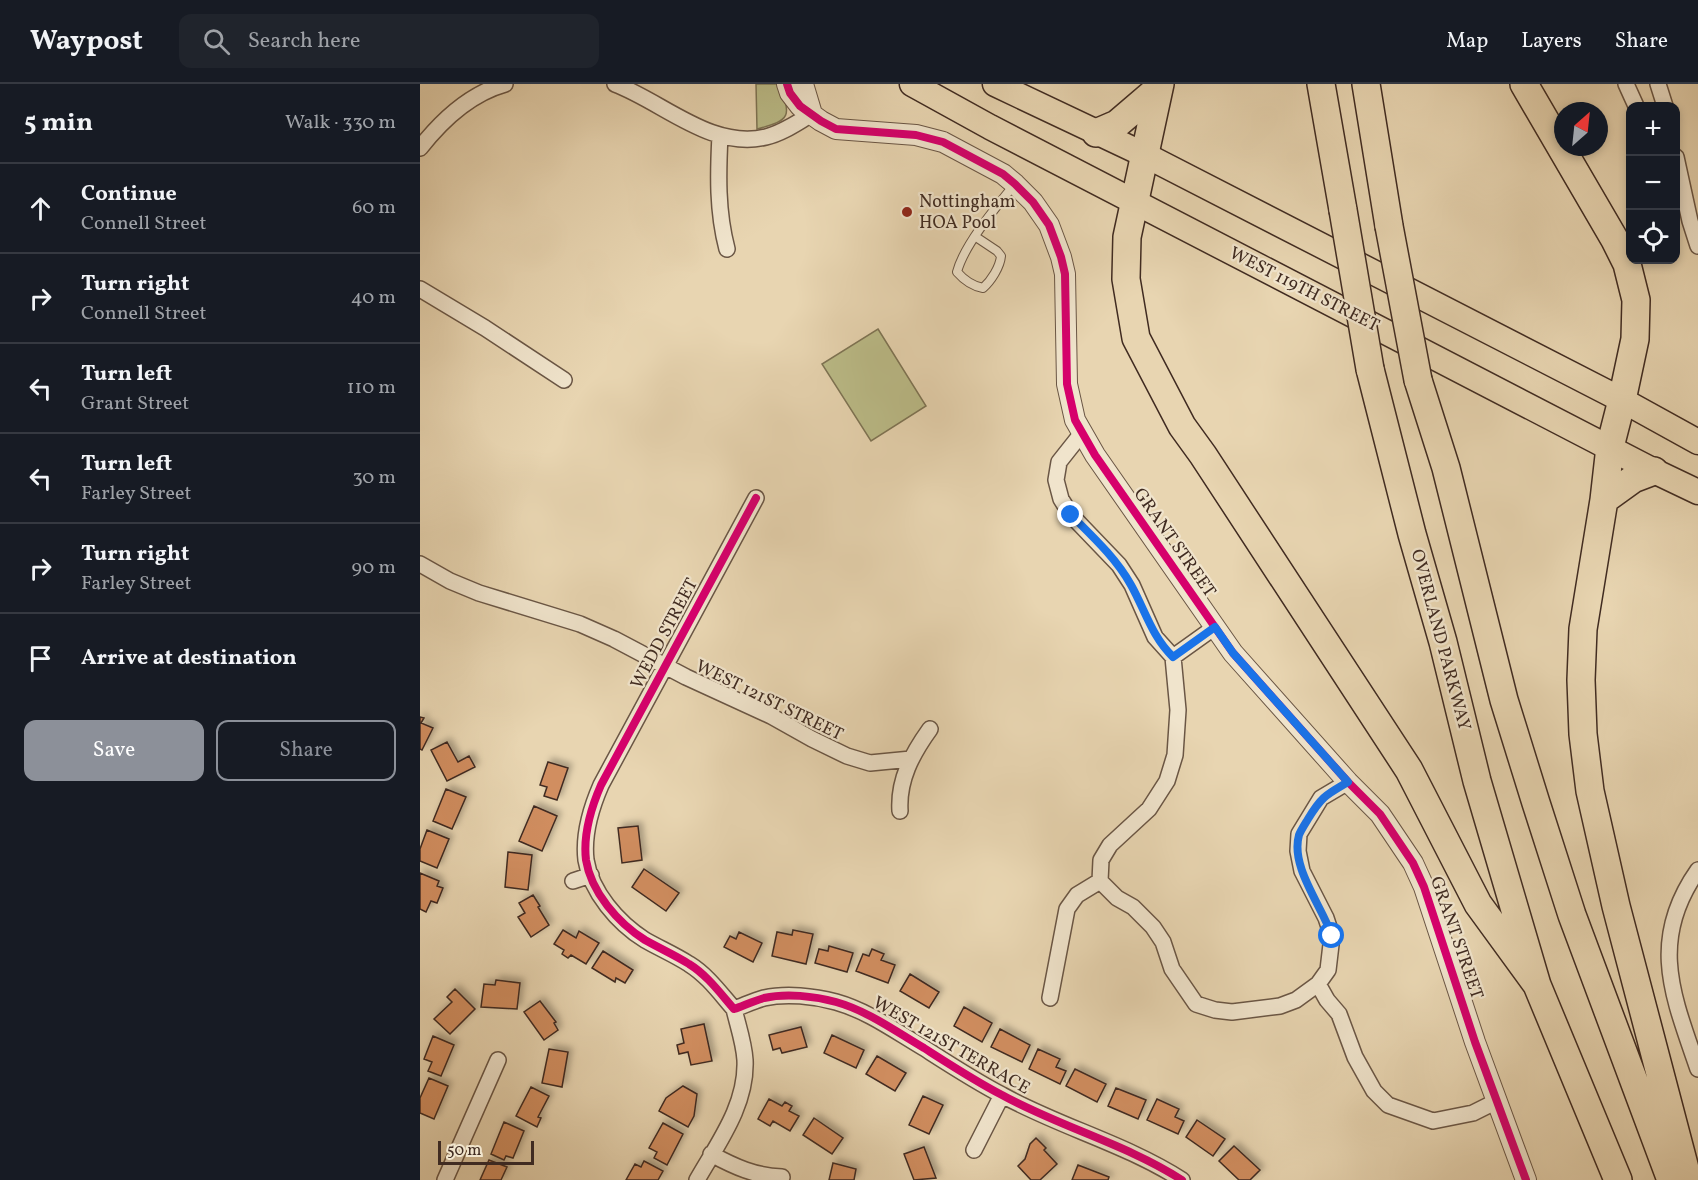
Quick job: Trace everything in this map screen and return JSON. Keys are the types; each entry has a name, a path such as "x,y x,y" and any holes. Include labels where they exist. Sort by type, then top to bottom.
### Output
{"highway":[{"name":"OVERLAND PARKWAY","path":"1321,84 1370,369 1412,534 1443,642 1477,781 1537,985 1618,1180"},
{"path":"1366,84 1389,226 1418,380 1446,468 1501,688 1572,915 1671,1180"},
{"path":"1524,84 1583,183 1627,264 1636,300 1635,339 1610,447 1604,500 1583,629 1581,680 1583,734 1590,790 1613,896 1688,1180"},
{"path":"1159,86 1127,237 1126,279 1136,338 1182,426 1409,770 1478,904 1537,985"},
{"path":"1096,133 1117,123 1159,86"},
{"path":"1604,500 1633,479 1654,471"}],"main road":[{"name":"WEST 119TH STREET","path":"912,84 1134,202 1698,492"},
{"path":"994,84 1145,154 1622,400 1698,442"}],"street":[{"path":"420,148 452,112 483,92 505,84"},
{"path":"615,84 702,128 720,135 746,139 766,137 812,114 803,84"},
{"name":"GRANT STREET","path":"787,84 790,93 800,106 821,122 836,129 916,135 943,142 1015,184 1041,213 1055,238 1065,274 1067,384 1071,408 1082,433 1233,653 1384,820 1417,871 1438,926 1475,1042 1526,1180"},
{"path":"1626,84 1634,102"},
{"path":"1658,84 1664,102"},
{"path":"720,135 719,205 727,249"},
{"path":"1680,175 1698,246"},
{"path":"420,289 564,380"},
{"path":"1082,433 1059,462 1056,480 1061,498 1071,515 1119,565 1132,585 1155,637 1173,657 1178,710 1175,755 1162,790 1149,809 1110,845 1101,860 1100,881 1117,898 1133,907 1153,927 1163,942 1172,969 1196,1004 1232,1012 1280,1006 1296,1000 1318,984 1328,970 1332,936 1326,918 1302,871 1298,851 1299,834 1321,798 1348,782"},
{"name":"WEDD STREET","path":"591,875 586,860 587,838 593,804 601,785 756,498"},
{"name":"WEST 121ST STREET","path":"420,564 450,581 479,593 580,624 614,639 847,756 870,763 911,759"},
{"path":"1173,657 1215,627"},
{"path":"900,811 899,798 903,780 911,759 930,729"},
{"path":"1698,870 1672,919 1669,958 1673,996 1698,1069"},
{"path":"573,881 591,875 598,893 626,925 644,939 690,964 710,981 734,1009 745,1059 744,1079 735,1111 697,1180"},
{"path":"1050,998 1067,909 1077,895 1100,881"},
{"path":"1318,984 1327,1000 1339,1014 1355,1057 1374,1091 1388,1105 1432,1121 1473,1113 1497,1101"},
{"name":"WEST 121ST TERRACE","path":"734,1009 764,998 782,996 811,997 859,1010 889,1025 1002,1095 1062,1125 1114,1145 1182,1180"},
{"path":"446,1180 498,1060"},
{"name":"WEST 121ST TERRACE","path":"974,1150 1002,1095"},
{"path":"711,1154 748,1173 782,1177"}],"lane":[{"path":"976,237 1000,256 1000,262 983,288 976,287 957,272 959,266 976,237 987,219 1015,184"}],"green space":[{"path":"756,84 779,84 787,110 783,119 777,123 757,129"},
{"path":"878,329 926,406 871,441 822,364"}],"building":[{"path":"420,717 424,718 421,723 433,728 422,750 420,749"},
{"path":"447,742 458,762 469,756 475,767 447,781 431,750"},
{"path":"548,762 568,768 557,800 544,796 547,787 540,785"},
{"path":"446,789 466,797 452,829 433,821"},
{"path":"534,806 557,816 542,851 519,841"},
{"path":"638,826 642,860 622,863 618,828"},
{"path":"427,830 449,839 437,868 420,861 420,849"},
{"path":"508,852 532,855 528,890 505,887"},
{"path":"644,869 679,893 666,911 632,887"},
{"path":"420,873 439,881 437,886 443,888 437,903 431,901 426,912 420,909"},
{"path":"533,895 549,925 531,937 518,917 525,913 519,903"},
{"path":"563,930 576,938 579,931 599,943 586,964 571,955 568,958 562,954 564,950 554,944"},
{"path":"793,930 813,934 806,964 772,956 777,932 792,935"},
{"path":"739,932 762,943 753,962 724,947 730,936 736,939"},
{"path":"829,946 853,953 847,972 815,963 819,949 828,951"},
{"path":"872,949 884,954 881,960 895,965 888,983 856,971 863,954 869,956"},
{"path":"603,951 633,970 625,983 616,978 615,982 592,968"},
{"path":"910,974 939,992 929,1008 900,991"},
{"path":"496,980 520,983 517,1009 481,1007 484,984 495,985"},
{"path":"455,989 475,1009 450,1034 434,1019 452,1002 447,997"},
{"path":"540,1001 556,1022 554,1023 558,1030 544,1040 524,1012"},
{"path":"964,1007 992,1023 982,1042 954,1026"},
{"path":"704,1024 712,1061 691,1065 688,1052 679,1054 677,1045 684,1043 681,1029"},
{"path":"801,1027 807,1047 782,1053 780,1048 773,1050 769,1035"},
{"path":"1000,1029 1030,1045 1022,1062 991,1047"},
{"path":"832,1035 864,1050 856,1068 824,1053"},
{"path":"433,1036 454,1045 441,1076 428,1071 432,1062 424,1059"},
{"path":"549,1049 568,1052 562,1087 542,1083"},
{"path":"1038,1049 1060,1059 1056,1067 1066,1071 1060,1084 1029,1069"},
{"path":"877,1056 906,1073 895,1091 866,1074"},
{"path":"1075,1069 1106,1084 1097,1102 1066,1086"},
{"path":"429,1078 448,1086 434,1119 420,1113 420,1098"},
{"path":"683,1086 697,1094 694,1116 688,1127 659,1111 666,1098"},
{"path":"531,1087 549,1096 538,1117 541,1118 537,1127 516,1116"},
{"path":"1116,1088 1146,1100 1138,1119 1108,1106"},
{"path":"923,1096 943,1105 929,1134 909,1125"},
{"path":"769,1099 782,1106 785,1102 792,1106 789,1111 799,1116 790,1131 773,1121 770,1126 758,1119"},
{"path":"1157,1099 1179,1109 1175,1117 1184,1121 1178,1134 1147,1120"},
{"path":"814,1118 843,1138 832,1154 803,1135"},
{"path":"1197,1120 1225,1139 1213,1156 1186,1137"},
{"path":"504,1122 524,1131 513,1158 506,1156 504,1160 491,1154"},
{"path":"663,1123 683,1134 667,1165 654,1158 657,1152 649,1148"},
{"path":"1036,1138 1057,1164 1040,1180 1031,1180 1018,1166 1025,1159 1030,1144"},
{"path":"1234,1146 1260,1170 1250,1180 1239,1180 1219,1161"},
{"path":"924,1147 936,1178 914,1180 904,1154"},
{"path":"489,1160 507,1167 501,1180 480,1180"},
{"path":"644,1161 663,1171 658,1180 626,1180 635,1164 641,1167"},
{"path":"833,1163 856,1169 854,1180 829,1180"},
{"path":"1078,1165 1109,1177 1108,1180 1072,1180"}],"cycle path":[{"path":"787,84 790,93 800,106 836,129 916,135 943,142 1003,174 1033,202 1049,225 1065,274 1067,384 1075,420 1095,455 1233,653 1348,782 1380,814 1413,863 1424,887 1475,1042 1526,1180"},
{"path":"756,498 597,794 591,812 585,851 589,872 600,895 616,916 635,933 702,973 734,1009 764,998 781,996 819,998 848,1006 881,1022 1002,1095 1138,1156 1182,1180"}],"place":[{"name":"Nottingham HOA Pool","path":"907,212"}],"route":[{"path":"1071,515 1119,565 1132,585 1155,637 1173,657 1215,627 1233,653 1348,782 1321,798 1299,834 1298,851 1302,871 1326,918 1332,936"}]}
